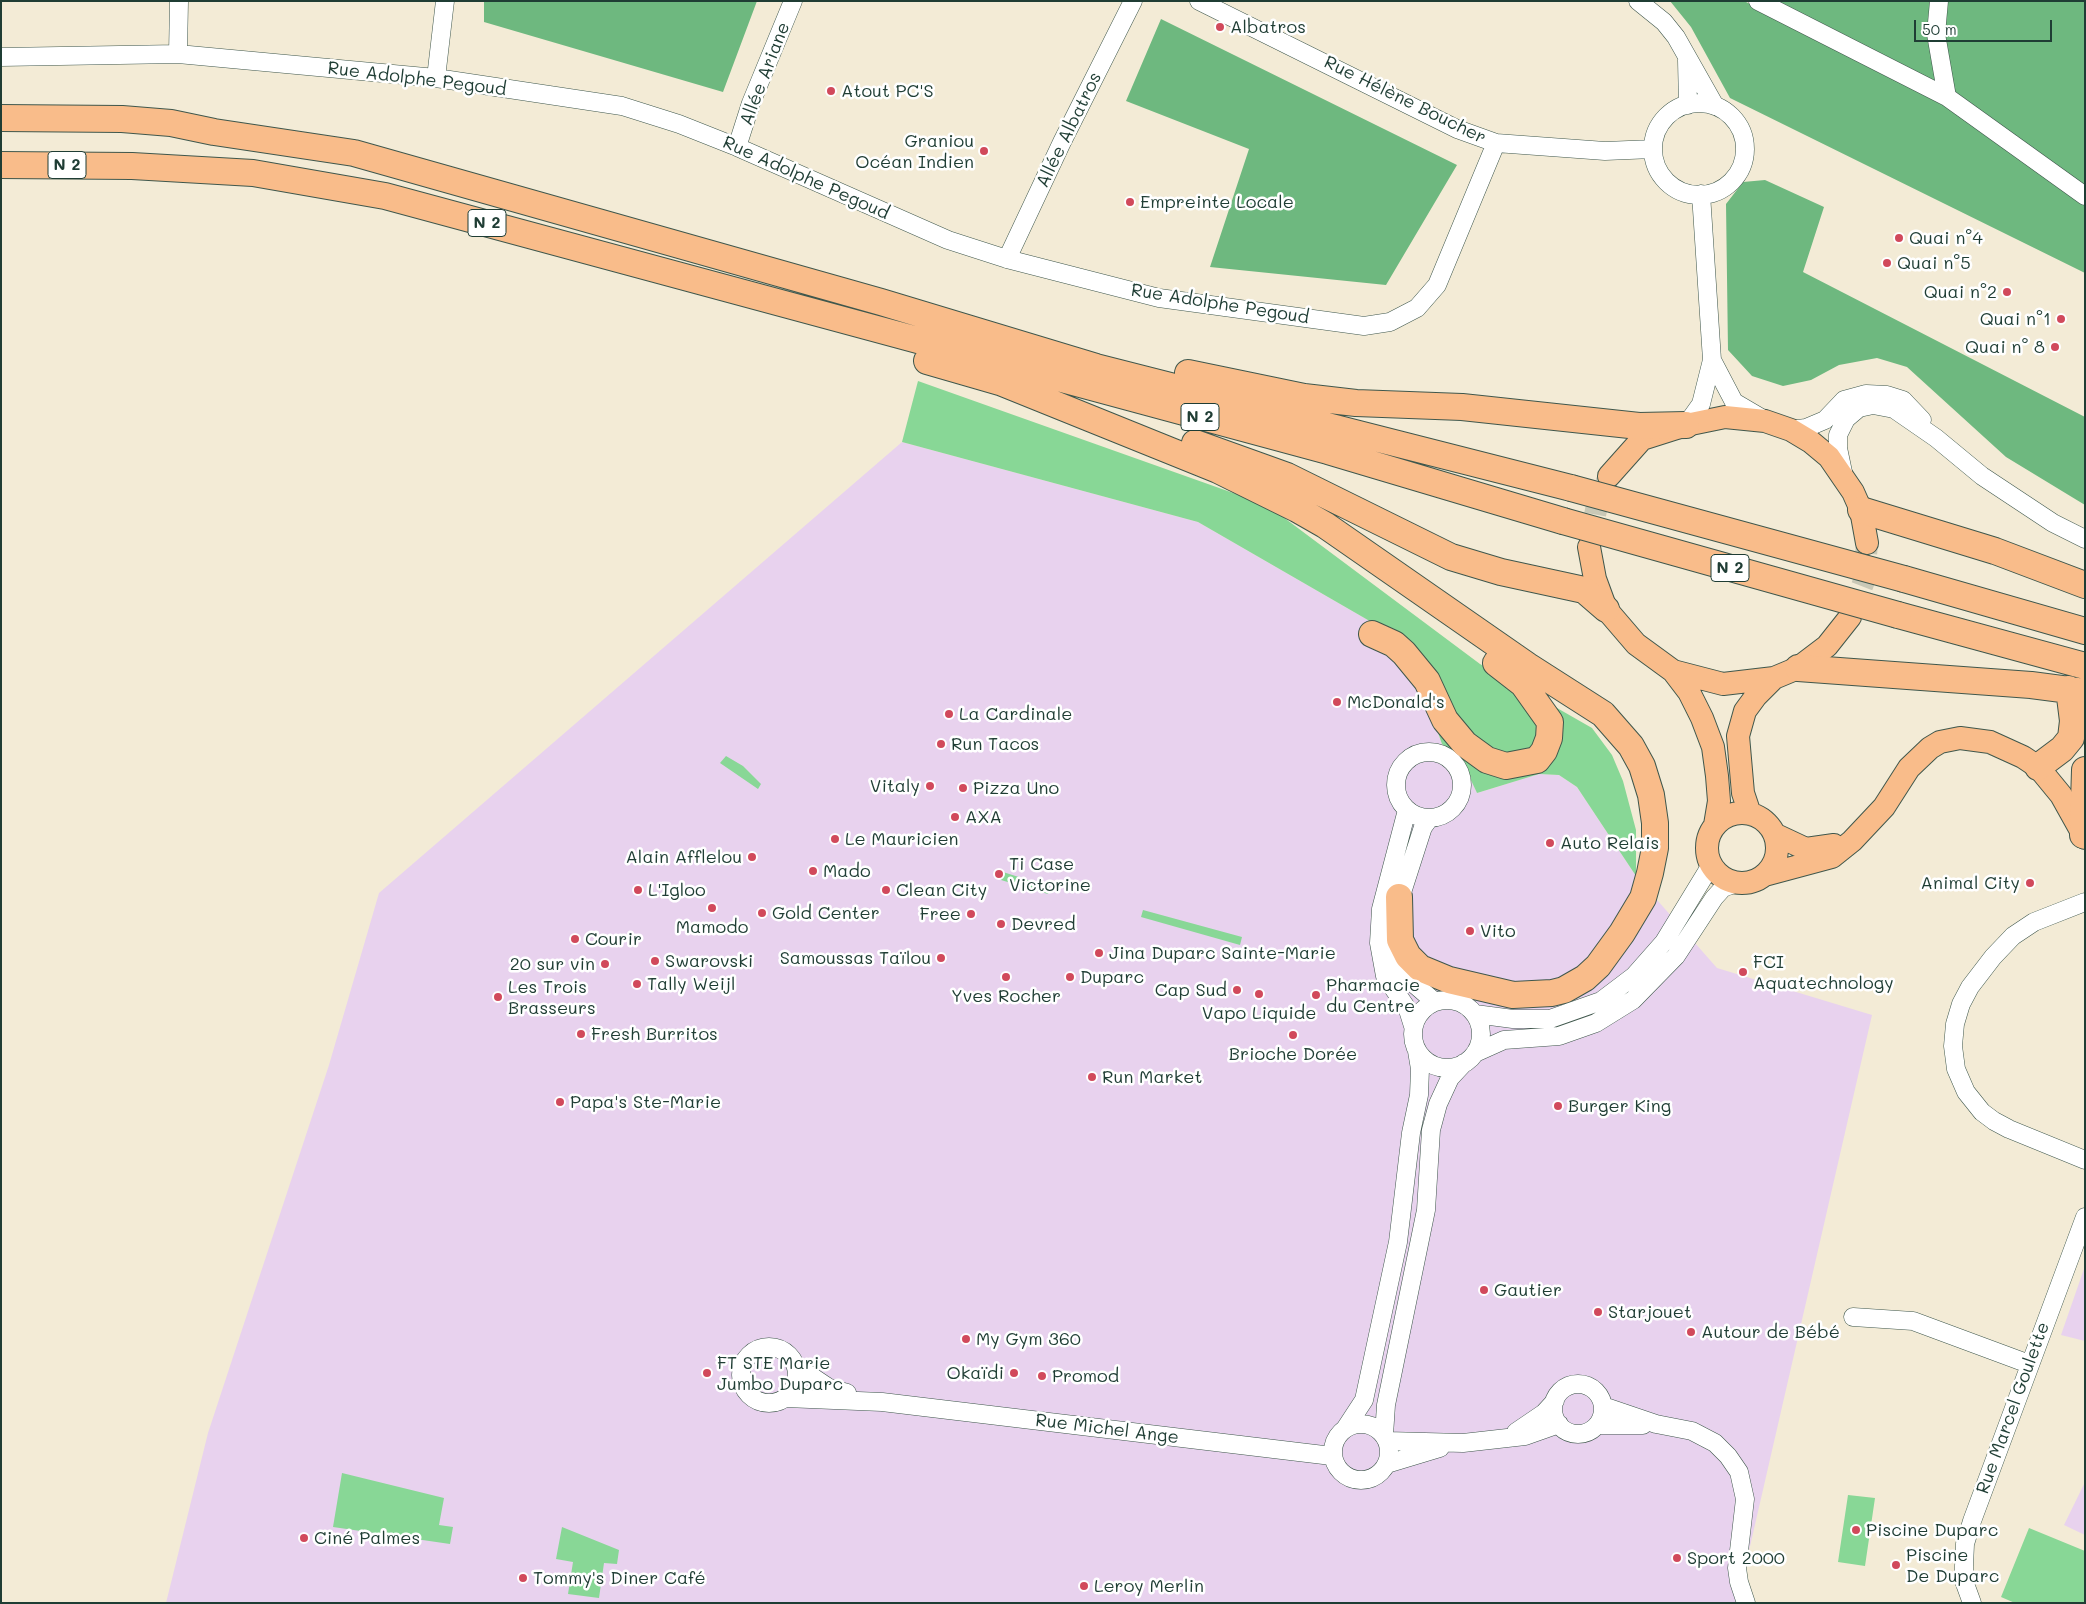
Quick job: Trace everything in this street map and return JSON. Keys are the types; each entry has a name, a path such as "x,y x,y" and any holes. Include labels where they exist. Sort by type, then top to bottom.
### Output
{"highway":[{"path":"1,118 122,119 171,123 214,132"},
{"name":"N 2","path":"1,132 214,132 354,153 881,302 1096,367 1571,488 2085,631"},
{"name":"N 2","path":"1,165 132,166 253,173 385,196 1328,451 1562,521 2085,666"},
{"path":"1,178 93,175 109,173 132,166"},
{"path":"881,302 967,317 1200,376 1304,397 1356,403 1508,411 1639,426 1686,425"},
{"path":"836,318 868,338 905,355 1100,409 1261,466 1295,480 1451,557 1501,572 1584,590 1606,609"},
{"path":"1000,382 1218,470 1265,492 1325,525 1435,603 1603,714 1631,746 1642,766 1651,794 1655,822 1655,848 1643,898 1622,933 1598,966 1585,978 1564,990 1552,993 1513,995 1449,980 1420,968 1408,956 1400,940 1399,898"},
{"path":"1861,510 1995,551 2085,585"},
{"path":"1372,634 1394,644 1404,652 1426,681 1445,720 1465,744 1487,760 1506,766 1537,760 1544,751 1549,738 1550,722 1523,684 1475,646 1435,603"},
{"path":"1798,668 2077,691 2071,738 2062,749 2038,767"},
{"path":"2084,836 2085,770"}],"main road":[{"path":"1609,476 1642,439 1686,425 1725,417 1766,421 1791,430 1811,442 1829,457 1844,475 1861,510 1867,543"},
{"path":"1589,547 1595,580 1606,609 1636,644 1673,671 1689,692 1702,718 1713,747 1718,801 1715,825 1708,838 1707,852 1711,866 1722,877 1736,882 1751,882 1765,875 1832,857 1852,841 1884,807 1909,768 1930,748 1940,742 1960,738 1979,739 2008,749 2038,767 2062,795 2084,836"},
{"path":"1673,671 1723,684 1774,678 1798,668 1827,646 1850,617"},
{"path":"1750,814 1743,793 1738,736 1745,711 1756,696 1774,678"},
{"path":"1715,825 1725,817 1737,813 1750,814 1768,825 1774,834 1777,845 1776,856 1765,875"},
{"path":"1774,834 1806,849 1824,848 1852,841"}],"street":[{"path":"178,54 179,1"},
{"path":"436,78 445,1"},
{"name":"Allée Ariane","path":"737,147 751,103 793,1"},
{"name":"Allée Albatros","path":"1008,259 1066,134 1133,1"},
{"name":"Rue Hélène Boucher","path":"1199,1 1302,50 1457,129 1496,143 1605,150 1653,149"},
{"path":"1638,1 1664,22 1676,37 1714,106"},
{"path":"1758,1 1947,97 2085,196"},
{"path":"1939,1 1936,34 1947,97"},
{"name":"Rue Adolphe Pegoud","path":"1,57 178,54 436,78 622,106 680,124 737,147 948,240 1008,259 1159,298 1364,326 1390,322 1417,308 1437,285 1496,143"},
{"path":"1687,60 1688,104"},
{"path":"1701,103 1714,106 1727,112 1743,133 1744,159 1736,176 1727,185 1715,192 1701,194 1686,193 1673,186 1662,176 1656,164 1653,149 1656,134 1662,121 1674,111 1688,104 1701,103"},
{"path":"1686,425 1701,404 1712,360 1701,194"},
{"path":"1712,360 1734,402 1766,421"},
{"path":"1791,430 1806,428 1825,420 1844,400 1866,394 1887,394 1904,400 1936,438"},
{"path":"1844,475 1838,448 1838,435 1846,419 1859,408 1873,405 1894,410 1936,438 1982,476 2053,523 2085,539"},
{"path":"1428,751 1440,753 1454,762 1462,776 1462,792 1456,806 1443,816 1429,819 1417,816 1406,810 1399,802 1396,791 1397,775 1405,761 1415,754 1428,751"},
{"path":"1406,810 1381,909 1379,944 1385,976 1408,1010 1413,1026 1413,1040 1420,1069 1418,1095 1411,1133 1398,1242 1364,1400 1335,1441 1332,1456 1340,1471 1354,1480 1374,1478 1382,1472 1387,1464 1389,1456 1386,1438 1386,1405 1426,1210 1431,1130 1438,1104 1450,1078 1469,1058 1481,1034 1475,1014 1467,1006 1457,1001 1435,1002 1425,1007 1417,1016 1413,1026"},
{"path":"1429,819 1423,827 1399,898 1392,931 1392,947 1397,964 1406,977 1435,1002"},
{"path":"1475,1014 1513,1019 1550,1019 1601,1001 1634,976 1664,942 1711,866"},
{"path":"1417,1051 1433,1065 1454,1067 1504,1040 1558,1036 1596,1023 1626,1004 1649,986 1676,956 1714,898 1723,888 1736,882"},
{"path":"2085,902 2034,922 2013,936 1993,957 1970,987 1961,1004 1955,1024 1953,1046 1956,1069 1966,1092 1982,1112 2009,1129 2085,1160"},
{"name":"Rue Marcel Goulette","path":"1972,1603 1964,1581 1965,1544 2029,1364 2085,1217"},
{"path":"1853,1317 1913,1321 2029,1364"},
{"name":"Rue Michel Ange","path":"882,1402 829,1388 796,1366 788,1354 770,1348 756,1351 744,1364 742,1381 750,1395 756,1400 772,1403 786,1398 882,1402 1332,1456"},
{"path":"786,1398 796,1384 796,1366"},
{"path":"1509,1437 1544,1413 1565,1388 1581,1384 1596,1391 1604,1406 1656,1424 1692,1431 1715,1443 1728,1456 1739,1472 1745,1499 1737,1568 1739,1582 1746,1603"},
{"path":"1554,1401 1553,1409 1558,1424 1569,1432 1576,1434 1588,1432 1598,1425 1656,1424"},
{"path":"1598,1425 1604,1406"},
{"path":"1345,1429 1355,1424 1366,1424 1376,1428 1386,1438 1455,1444"},
{"path":"1387,1464 1455,1444 1525,1436 1558,1424"}],"shaded area":[{"path":"902,442 1198,522 1406,642 1442,744 1462,761 1477,793 1539,774 1559,775 1577,787 1636,876 1717,968 1872,1015 1737,1603 166,1603 208,1433 329,1065 379,893"},
{"path":"2085,1266 2085,1341 2061,1335"},
{"path":"2085,1482 2085,1535 2064,1525"}],"green space":[{"path":"484,1 757,1 723,92 484,22"},
{"path":"1670,1 1744,1 1771,14 1771,1 2085,1 2085,273 1730,98 1691,27"},
{"path":"1161,19 1457,165 1386,285 1210,267 1249,149 1126,101"},
{"path":"1765,180 1824,207 1803,272 2085,417 2085,505 2006,457 1907,367 1877,358 1839,365 1811,380 1783,386 1752,376 1728,350 1726,204 1743,182"},
{"path":"918,381 1267,505 1480,664 1592,728 1612,755 1623,781 1636,830 1636,876 1577,787 1559,775 1539,774 1477,793 1462,761 1442,744 1406,642 1198,522 902,442"},
{"path":"726,756 743,766 761,784 758,789 720,763"},
{"path":"1003,872 1050,887 1048,894 1001,880"},
{"path":"1143,910 1242,937 1240,945 1141,917"},
{"path":"342,1473 444,1498 439,1525 453,1527 450,1544 333,1527"},
{"name":"Piscine Duparc","path":"1848,1495 1875,1498 1865,1566 1838,1562"},
{"path":"562,1527 619,1550 617,1564 604,1563 599,1598 568,1594 573,1562 556,1559"},
{"path":"2029,1528 2085,1551 2085,1603 2015,1603 2001,1597"}],"tunnel":[{"path":"1589,547 1596,510 1607,481"},
{"path":"1850,617 1864,581 1867,543"}],"place":[{"name":"Albatros","path":"1220,27"},
{"name":"Atout PC'S","path":"831,91"},
{"name":"Graniou Océan Indien","path":"984,151"},
{"name":"Empreinte Locale","path":"1130,202"},
{"name":"Quai n°4","path":"1899,238"},
{"name":"Quai n°5","path":"1887,263"},
{"name":"Quai n°2","path":"2007,292"},
{"name":"Quai n°1","path":"2061,319"},
{"name":"Quai n° 8","path":"2055,347"},
{"name":"McDonald's","path":"1337,702"},
{"name":"La Cardinale","path":"949,714"},
{"name":"Run Tacos","path":"941,744"},
{"name":"Vitaly","path":"930,786"},
{"name":"Pizza Uno","path":"963,788"},
{"name":"AXA","path":"955,817"},
{"name":"Le Mauricien","path":"835,839"},
{"name":"Auto Relais","path":"1550,843"},
{"name":"Alain Afflelou","path":"752,857"},
{"name":"Mado","path":"813,871"},
{"name":"Ti Case Victorine","path":"999,874"},
{"name":"Animal City","path":"2030,883"},
{"name":"L'Igloo","path":"638,890"},
{"name":"Clean City","path":"886,890"},
{"name":"Mamodo","path":"712,908"},
{"name":"Gold Center","path":"762,913"},
{"name":"Free","path":"971,914"},
{"name":"Devred","path":"1001,924"},
{"name":"Vito","path":"1470,931"},
{"name":"Courir","path":"575,939"},
{"name":"Jina Duparc Sainte-Marie","path":"1099,953"},
{"name":"Samoussas Taïlou","path":"941,958"},
{"name":"Swarovski","path":"655,961"},
{"name":"20 sur vin","path":"605,964"},
{"name":"FCI Aquatechnology","path":"1743,972"},
{"name":"Yves Rocher","path":"1006,977"},
{"name":"Duparc","path":"1070,977"},
{"name":"Tally Weijl","path":"637,984"},
{"name":"Cap Sud","path":"1237,990"},
{"name":"Vapo Liquide","path":"1259,994"},
{"name":"Pharmacie du Centre","path":"1316,995"},
{"name":"Les Trois Brasseurs","path":"498,997"},
{"name":"Fresh Burritos","path":"581,1034"},
{"name":"Brioche Dorée","path":"1293,1035"},
{"name":"Run Market","path":"1092,1077"},
{"name":"Papa's Ste-Marie","path":"560,1102"},
{"name":"Burger King","path":"1558,1106"},
{"name":"Gautier","path":"1484,1290"},
{"name":"Starjouet","path":"1598,1312"},
{"name":"Autour de Bébé","path":"1691,1332"},
{"name":"My Gym 360","path":"966,1339"},
{"name":"FT STE Marie Jumbo Duparc","path":"707,1373"},
{"name":"Okaïdi","path":"1014,1373"},
{"name":"Promod","path":"1042,1376"},
{"name":"Piscine Duparc","path":"1856,1530"},
{"name":"Ciné Palmes","path":"304,1538"},
{"name":"Sport 2000","path":"1677,1558"},
{"name":"Piscine De Duparc","path":"1896,1565"},
{"name":"Tommy's Diner Café","path":"523,1578"},
{"name":"Leroy Merlin","path":"1084,1586"}]}
